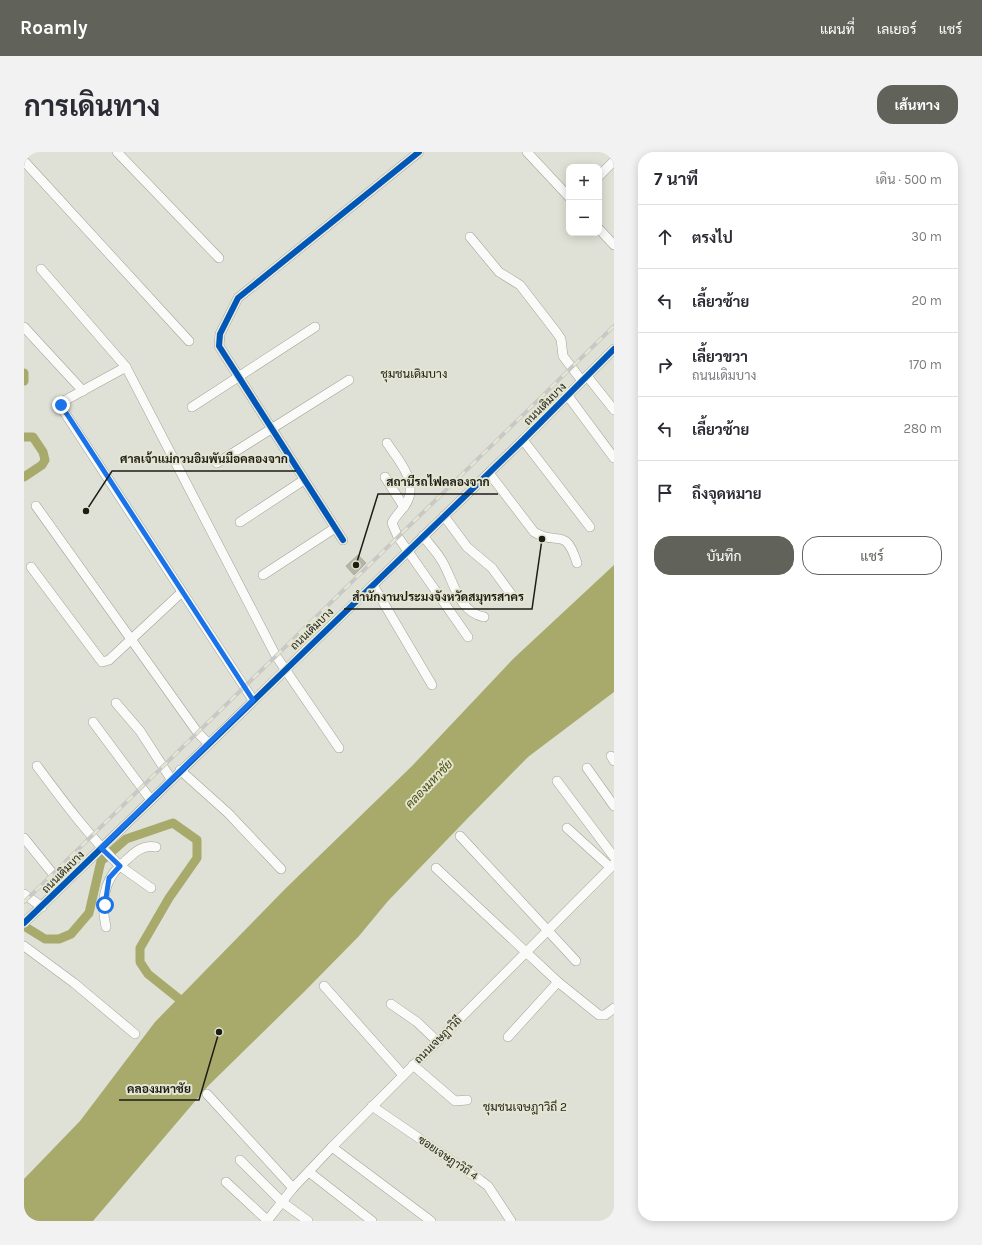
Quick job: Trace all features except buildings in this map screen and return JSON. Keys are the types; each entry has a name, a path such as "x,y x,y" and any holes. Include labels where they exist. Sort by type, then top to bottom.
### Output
{"street":[{"path":"117,152 219,258"},
{"path":"343,540 219,346 220,334 238,298 419,152"},
{"path":"527,152 566,194"},
{"path":"24,161 189,341"},
{"path":"602,173 614,161"},
{"path":"602,232 613,244"},
{"path":"470,237 499,272 520,285 561,339 563,356 614,410"},
{"path":"41,269 126,367 276,656 339,748"},
{"path":"24,327 83,391"},
{"path":"192,407 315,327"},
{"name":"ถนนเดิมบาง","path":"24,923 180,770 523,440 614,349"},
{"path":"126,367 62,402 61,407 253,700"},
{"path":"218,463 349,380"},
{"path":"568,396 614,458"},
{"path":"523,440 590,527"},
{"path":"387,443 410,481 411,494 404,507 392,523 398,537 468,637"},
{"path":"489,473 534,532 540,536 564,539 570,543 578,563"},
{"path":"384,477 404,507"},
{"path":"240,522 304,480"},
{"path":"36,506 132,638 198,733 208,743"},
{"path":"444,516 467,548 492,568 514,598"},
{"path":"263,575 335,528"},
{"path":"423,536 442,561 451,582 465,606 476,615 484,617"},
{"path":"31,568 102,662 109,660 182,592"},
{"path":"373,585 432,685"},
{"path":"116,703 140,731 171,779"},
{"path":"93,722 150,800"},
{"path":"37,766 75,817 101,848 119,865 150,888"},
{"path":"587,768 614,806"},
{"path":"180,770 228,813 281,870"},
{"path":"557,781 614,857"},
{"path":"567,828 612,866"},
{"path":"460,836 576,961"},
{"path":"24,838 62,886"},
{"path":"106,927 106,888 109,878 119,865 139,848 150,846 156,847"},
{"name":"ถนนเจษฎาวิถี","path":"267,1221 293,1188 332,1147 547,929 612,866"},
{"path":"436,868 558,982 599,1015 605,1015 614,1008"},
{"path":"24,894 42,907"},
{"path":"24,946 74,983 135,1034"},
{"path":"508,1037 558,982"},
{"path":"324,986 403,1075"},
{"path":"391,1004 417,1022 437,1041"},
{"path":"413,1065 447,1096 456,1101 467,1100"},
{"path":"206,1094 293,1188"},
{"name":"ซอยเจษฎาวิถี 4","path":"372,1106 480,1180 491,1190 511,1221"},
{"path":"332,1147 431,1221"},
{"path":"240,1160 282,1202 308,1221"},
{"path":"309,1172 372,1221"},
{"path":"226,1182 267,1221"}],"water":[{"path":"614,565 614,692 528,757 388,901 359,936 208,1086 93,1221 24,1221 24,1179 80,1121 155,1022 286,888 412,766 513,659"}],"waterway":[{"path":"24,373 24,381"},
{"path":"24,437 33,437 43,452 45,460 42,465 24,477"},
{"path":"24,926 45,939 59,939 71,934 89,913 101,861 126,839 173,823 197,840 197,858 169,898 140,948 140,962 148,974 188,1006"}],"railway":[{"path":"24,902 614,326"}],"cycle path":[{"path":"343,540 219,346 220,334 238,298 419,152"},
{"path":"24,923 523,440 614,349"}],"place":[{"name":"ศาลเจ้าแม่กวนอิมพันมือคลองจาก","path":"86,511"},
{"name":"สำนักงานประมงจังหวัดสมุทรสาคร","path":"542,539"},
{"name":"สถานีรถไฟคลองจาก","path":"356,565"},
{"name":"คลองมหาชัย","path":"219,1032"}],"district":[{"name":"ชุมชนเดิมบาง","path":"414,374"},
{"name":"ชุมชนเจษฎาวิถี 2","path":"525,1107"}],"route":[{"path":"61,405 66,415 253,700 101,848 120,866 109,878 106,888 105,905"}]}
